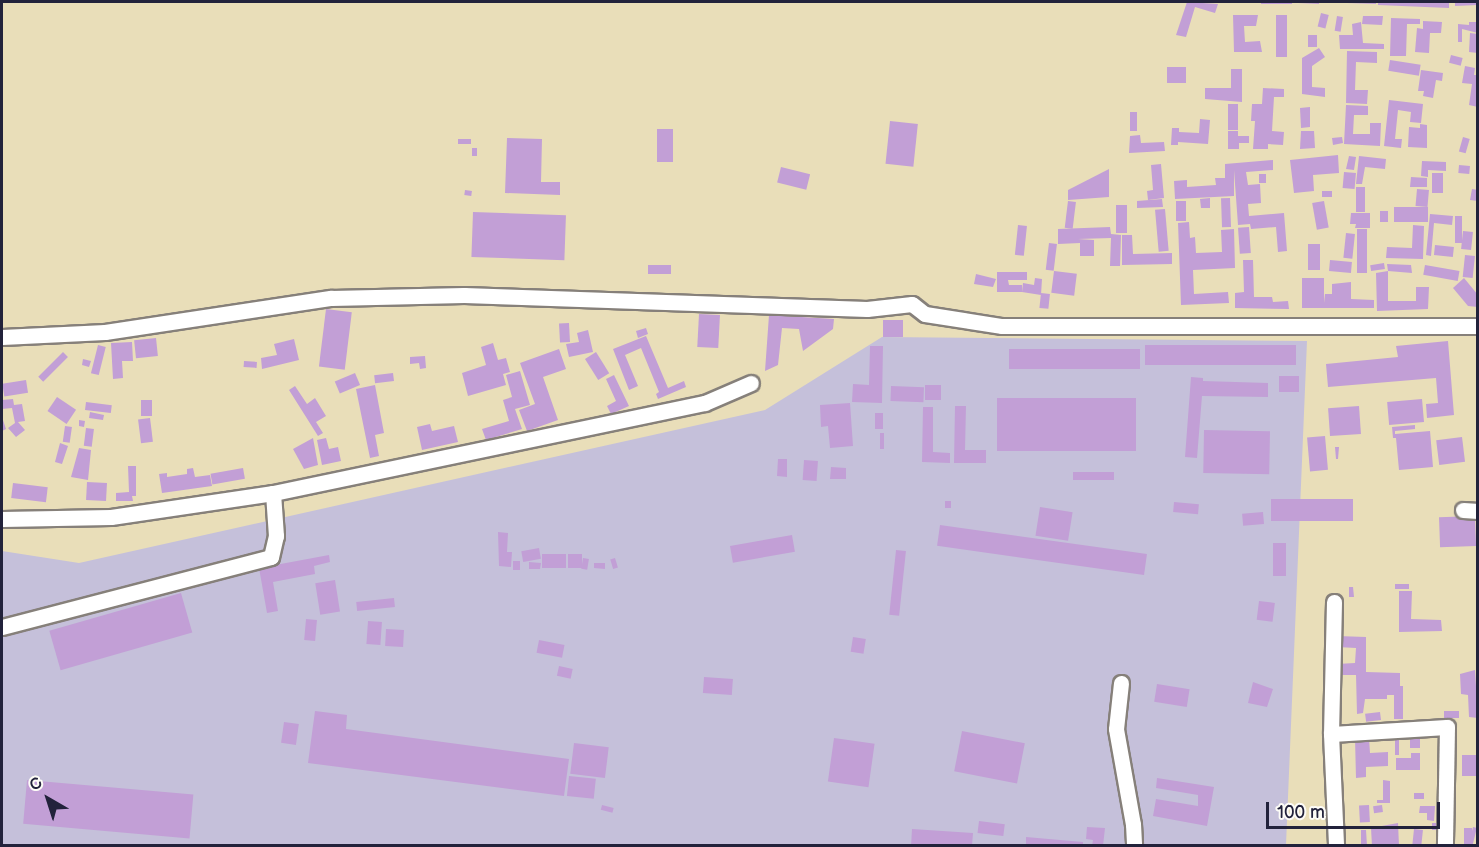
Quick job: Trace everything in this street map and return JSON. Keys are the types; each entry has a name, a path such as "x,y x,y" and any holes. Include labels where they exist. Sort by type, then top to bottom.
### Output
{"street":[{"path":"2,337 105,332 331,298 464,295 867,309 912,304 925,314 1002,326 1478,326"},
{"path":"2,519 111,517 273,493 705,403 751,383"},
{"path":"2,627 271,557 276,536 273,493"},
{"path":"1334,602 1331,734 1336,846"},
{"path":"1121,683 1116,729 1133,824 1134,846"},
{"path":"1331,734 1447,727 1445,846"}],"shaded area":[{"path":"882,337 1307,341 1286,845 2,845 2,551 79,563 765,410"}],"building":[{"path":"1187,2 1218,4 1215,13 1195,7 1186,37 1176,35"},
{"path":"1261,2 1292,2 1292,4 1261,4"},
{"path":"1319,2 1319,4 1298,3"},
{"path":"1376,2 1376,4 1347,3"},
{"path":"1378,2 1449,2 1449,8 1378,5"},
{"path":"1455,2 1478,2 1478,5 1455,6"},
{"path":"1321,13 1329,15 1325,29 1318,27"},
{"path":"1233,15 1258,15 1256,26 1244,26 1245,42 1260,41 1262,52 1234,52"},
{"path":"1276,15 1287,15 1287,57 1276,57"},
{"path":"1337,16 1343,17 1341,32 1335,31"},
{"path":"1363,16 1383,16 1382,25 1362,24"},
{"path":"1391,18 1420,19 1420,24 1407,24 1406,56 1390,56"},
{"path":"1423,21 1442,22 1441,33 1430,33 1429,53 1415,52 1417,28 1423,29"},
{"path":"1361,22 1363,43 1384,44 1384,49 1340,49 1339,35 1353,35 1352,24"},
{"path":"1469,22 1478,22 1478,33 1462,29 1462,42 1458,42 1458,24 1469,25"},
{"path":"1470,33 1478,34 1478,53 1469,52"},
{"path":"1308,35 1317,35 1317,47 1308,47"},
{"path":"1319,48 1325,57 1312,66 1312,87 1325,88 1325,97 1302,94 1302,58"},
{"path":"1347,51 1377,52 1377,63 1356,62 1355,90 1368,90 1367,104 1346,103"},
{"path":"1451,55 1463,58 1461,66 1449,63"},
{"path":"1390,60 1421,65 1419,76 1388,71"},
{"path":"1465,66 1475,68 1474,75 1478,75 1478,107 1469,105 1472,84 1462,83"},
{"path":"1167,67 1186,67 1186,83 1167,83"},
{"path":"1231,69 1242,69 1242,102 1205,99 1205,88 1231,88"},
{"path":"1421,70 1443,73 1442,81 1436,80 1433,98 1423,96 1424,91 1418,91"},
{"path":"1263,88 1284,89 1284,97 1274,97 1272,131 1284,132 1283,145 1268,144 1268,149 1253,149 1255,121 1251,121 1252,104 1262,104"},
{"path":"1389,100 1423,104 1421,123 1410,122 1411,112 1398,110 1395,139 1402,139 1401,148 1384,146"},
{"path":"1228,104 1238,104 1238,130 1228,130"},
{"path":"1346,105 1368,106 1368,115 1354,115 1353,134 1370,134 1370,123 1381,123 1380,146 1344,144"},
{"path":"1310,107 1310,127 1301,128 1300,108"},
{"path":"1130,112 1137,112 1137,131 1130,131"},
{"path":"1200,119 1210,120 1208,144 1178,142 1178,145 1171,145 1172,128 1179,128 1179,132 1199,133"},
{"path":"890,121 918,124 913,167 886,164"},
{"path":"1420,124 1427,125 1427,148 1408,147 1409,127 1420,128"},
{"path":"657,129 673,129 673,162 657,162"},
{"path":"1228,131 1238,131 1238,136 1249,136 1249,143 1239,143 1239,149 1228,149"},
{"path":"1301,131 1314,131 1315,148 1300,149"},
{"path":"1140,135 1141,143 1164,142 1165,151 1129,153 1130,136"},
{"path":"1342,137 1343,143 1333,145 1332,138"},
{"path":"1463,137 1470,139 1466,153 1459,151"},
{"path":"507,138 542,139 541,182 560,182 560,195 505,193"},
{"path":"458,139 471,139 471,144 458,144"},
{"path":"472,148 477,148 477,156 472,156"},
{"path":"1338,155 1339,173 1313,175 1314,191 1294,193 1290,160"},
{"path":"1349,156 1356,157 1354,170 1346,169"},
{"path":"1359,156 1386,159 1385,169 1365,167 1362,184 1356,184"},
{"path":"1273,160 1273,170 1246,172 1248,185 1260,184 1261,203 1248,204 1249,216 1284,213 1287,251 1278,252 1276,227 1251,229 1250,224 1238,225 1234,170 1234,196 1175,199 1174,181 1187,180 1187,187 1216,185 1215,178 1225,178 1225,164"},
{"path":"1422,161 1446,162 1446,171 1428,170 1428,177 1421,176"},
{"path":"1161,164 1164,198 1148,200 1147,191 1153,190 1151,165"},
{"path":"1459,165 1470,166 1469,174 1458,173"},
{"path":"781,167 810,174 806,190 777,183"},
{"path":"1109,169 1109,197 1068,200 1068,190"},
{"path":"1344,172 1356,173 1355,189 1343,188"},
{"path":"1432,173 1443,173 1443,193 1432,193"},
{"path":"1259,174 1266,174 1266,183 1259,183"},
{"path":"1411,177 1427,178 1427,187 1410,187"},
{"path":"1356,187 1365,187 1365,212 1356,212"},
{"path":"1417,189 1429,190 1427,207 1416,206"},
{"path":"1472,189 1478,190 1478,201 1470,200"},
{"path":"465,190 472,191 471,196 464,195"},
{"path":"1322,191 1332,191 1332,197 1322,197"},
{"path":"1210,198 1210,208 1201,208 1200,199"},
{"path":"1221,198 1230,198 1231,227 1222,227"},
{"path":"1162,199 1163,207 1137,208 1137,201"},
{"path":"1068,201 1076,202 1073,229 1065,228"},
{"path":"1176,201 1186,201 1186,221 1176,221"},
{"path":"1324,201 1329,228 1317,230 1312,203"},
{"path":"1116,205 1127,205 1127,233 1116,233"},
{"path":"1394,207 1428,207 1428,222 1394,222"},
{"path":"1165,209 1169,251 1159,252 1155,210"},
{"path":"1380,211 1388,211 1388,222 1380,222"},
{"path":"473,212 566,215 564,260 471,257"},
{"path":"1351,213 1370,213 1370,228 1355,228 1356,224 1350,224"},
{"path":"1430,214 1453,216 1452,225 1434,223 1431,256 1426,255"},
{"path":"1455,216 1462,216 1462,243 1455,243"},
{"path":"1189,222 1190,238 1195,237 1196,253 1222,252 1221,230 1234,229 1235,268 1193,270 1194,294 1228,292 1229,303 1181,305 1178,223"},
{"path":"1018,225 1027,226 1024,256 1015,255"},
{"path":"1413,225 1424,226 1423,259 1386,258 1387,247 1412,248"},
{"path":"1110,227 1111,234 1121,235 1120,266 1110,266 1111,238 1078,239 1094,240 1094,256 1080,256 1080,243 1058,244 1058,229"},
{"path":"1249,227 1251,253 1240,254 1238,228"},
{"path":"1357,229 1367,229 1367,273 1357,273"},
{"path":"1463,231 1473,232 1471,250 1461,249"},
{"path":"1346,233 1355,234 1352,259 1343,258"},
{"path":"1122,235 1132,235 1133,254 1172,253 1172,264 1122,265"},
{"path":"1049,243 1057,244 1054,271 1046,270"},
{"path":"1308,244 1320,244 1320,270 1308,270"},
{"path":"1435,245 1454,247 1453,257 1434,255"},
{"path":"1465,255 1475,256 1473,278 1463,277"},
{"path":"1243,260 1253,260 1254,297 1272,297 1273,302 1288,301 1289,309 1235,308 1235,293 1244,292"},
{"path":"1330,260 1352,262 1351,273 1329,271"},
{"path":"1384,263 1385,269 1371,271 1370,265"},
{"path":"1387,264 1411,265 1412,273 1388,271"},
{"path":"648,265 671,265 671,274 648,274"},
{"path":"1425,265 1459,271 1458,281 1423,275"},
{"path":"1054,271 1077,274 1074,296 1051,293"},
{"path":"1388,271 1388,301 1416,301 1416,287 1429,287 1428,309 1377,311 1376,273"},
{"path":"997,272 1027,272 1027,280 1008,280 1009,285 1022,285 1022,292 997,292"},
{"path":"976,274 996,279 993,287 974,284"},
{"path":"1035,278 1042,279 1041,295 1022,292 1023,283 1034,285"},
{"path":"1302,278 1324,278 1324,303 1325,294 1332,294 1332,284 1351,282 1351,299 1374,300 1374,308 1302,308"},
{"path":"1464,278 1478,295 1478,307 1468,306 1453,288"},
{"path":"1041,293 1050,294 1048,309 1039,308"},
{"path":"326,309 352,312 345,370 319,367"},
{"path":"699,314 720,315 718,348 697,347"},
{"path":"769,315 834,319 833,329 803,351 799,329 782,328 778,365 765,371"},
{"path":"883,320 903,320 903,337 883,337"},
{"path":"569,323 570,342 560,342 559,324"},
{"path":"646,328 648,334 638,338 636,331"},
{"path":"588,330 593,352 569,357 566,344 579,342 577,333"},
{"path":"646,336 668,388 684,381 686,387 658,399 656,394 659,392 641,348 625,355 638,386 629,390 613,349"},
{"path":"156,338 158,356 136,358 134,340"},
{"path":"294,339 299,360 262,369 261,358 277,355 274,344"},
{"path":"1448,341 1454,415 1427,418 1426,404 1438,403 1436,378 1328,387 1326,364 1398,357 1396,346"},
{"path":"132,342 133,361 122,361 123,378 113,379 111,343"},
{"path":"493,343 498,360 506,358 510,372 503,374 506,385 468,396 462,373 486,365 481,347"},
{"path":"98,345 106,347 99,375 91,373"},
{"path":"1145,345 1296,345 1296,365 1145,365"},
{"path":"870,346 883,346 882,403 852,402 853,384 869,385"},
{"path":"559,349 566,369 543,377 558,420 527,431 519,410 535,404 520,363"},
{"path":"1009,349 1140,349 1140,369 1009,369"},
{"path":"63,352 68,357 43,382 38,377"},
{"path":"596,352 609,373 598,380 585,359"},
{"path":"425,356 426,368 420,369 419,363 410,364 410,357"},
{"path":"83,359 91,361 89,367 82,365"},
{"path":"244,361 257,362 257,368 244,367"},
{"path":"520,371 530,405 515,409 522,429 486,440 482,429 509,421 503,400 512,397 506,375"},
{"path":"355,373 360,385 340,394 335,382"},
{"path":"393,373 394,381 375,383 374,375"},
{"path":"614,375 629,406 611,414 607,406 616,401 606,379"},
{"path":"1279,376 1299,376 1299,392 1279,392"},
{"path":"1191,377 1203,378 1203,381 1268,383 1268,397 1202,396 1197,458 1185,457"},
{"path":"26,380 28,393 4,397 2,384"},
{"path":"375,385 384,433 375,435 379,456 370,458 356,389"},
{"path":"925,385 941,385 941,400 925,400"},
{"path":"295,386 307,404 315,398 326,416 316,422 323,433 318,436 289,390"},
{"path":"891,386 924,387 923,402 890,401"},
{"path":"57,397 76,410 67,424 47,411"},
{"path":"997,398 1136,398 1136,451 997,451"},
{"path":"13,399 14,405 22,404 25,421 18,422 25,430 16,437 8,428 15,423 12,408 2,409 2,400"},
{"path":"1422,399 1424,422 1389,425 1387,402"},
{"path":"141,400 152,400 152,416 141,416"},
{"path":"86,402 112,405 111,413 85,410"},
{"path":"850,403 853,446 830,448 828,426 821,427 820,405"},
{"path":"955,406 966,406 965,450 986,450 986,463 954,463"},
{"path":"1359,406 1361,434 1330,436 1328,408"},
{"path":"923,407 933,407 933,452 950,453 950,463 922,462"},
{"path":"90,412 104,415 103,420 89,418"},
{"path":"875,413 883,413 883,429 875,429"},
{"path":"2,417 6,429 2,431"},
{"path":"150,418 153,442 141,443 138,419"},
{"path":"79,420 85,421 84,427 79,426"},
{"path":"430,424 432,431 454,426 458,442 422,450 417,427"},
{"path":"1415,425 1415,429 1395,431 1395,434 1430,431 1433,467 1399,470 1396,438 1393,438 1392,427"},
{"path":"65,426 72,427 70,443 63,442"},
{"path":"86,428 94,429 92,447 84,446"},
{"path":"1204,430 1270,431 1269,474 1203,473"},
{"path":"880,433 884,433 884,449 880,449"},
{"path":"1325,436 1328,470 1310,471 1307,438"},
{"path":"1462,437 1465,462 1439,465 1436,440"},
{"path":"313,438 318,465 304,469 293,449"},
{"path":"326,438 329,449 338,447 341,461 322,465 317,440"},
{"path":"60,443 68,446 62,464 55,462"},
{"path":"1335,447 1339,447 1338,459 1336,459"},
{"path":"79,448 91,450 88,480 71,477"},
{"path":"778,459 787,459 787,477 777,476"},
{"path":"804,460 818,461 817,481 803,480"},
{"path":"128,466 136,466 136,496 132,496 133,501 116,501 116,493 129,492"},
{"path":"831,467 846,468 846,479 830,479"},
{"path":"193,468 195,477 210,475 212,486 162,493 159,474 167,473 167,477 187,474 187,469"},
{"path":"243,468 245,479 212,485 211,474"},
{"path":"1073,472 1114,472 1114,480 1073,480"},
{"path":"87,482 107,483 106,501 86,500"},
{"path":"13,483 48,487 46,502 11,498"},
{"path":"1271,499 1353,499 1353,521 1271,521"},
{"path":"945,501 951,501 951,508 945,508"},
{"path":"1174,502 1199,504 1198,514 1173,512"},
{"path":"1040,507 1073,512 1068,541 1035,536"},
{"path":"1263,512 1264,524 1243,526 1242,514"},
{"path":"1475,516 1476,546 1440,547 1439,517"},
{"path":"940,525 1147,554 1144,575 937,546"},
{"path":"498,532 508,533 507,552 512,552 511,567 499,566"},
{"path":"792,535 795,552 733,563 730,546"},
{"path":"1273,543 1286,543 1286,576 1273,576"},
{"path":"539,548 541,559 523,562 521,551"},
{"path":"896,550 906,551 899,616 889,615"},
{"path":"542,554 566,554 566,568 542,568"},
{"path":"568,554 582,554 582,568 568,568"},
{"path":"329,555 330,562 314,566 315,574 273,582 278,611 267,613 259,568"},
{"path":"583,558 589,559 587,570 581,569"},
{"path":"615,558 618,568 613,569 610,559"},
{"path":"513,561 520,561 520,570 513,570"},
{"path":"529,562 541,563 540,569 529,569"},
{"path":"594,563 605,563 605,569 594,568"},
{"path":"335,580 340,612 320,615 315,583"},
{"path":"1395,584 1409,584 1409,589 1395,589"},
{"path":"1349,587 1353,587 1354,597 1349,597"},
{"path":"1399,591 1412,591 1411,619 1441,620 1442,631 1399,632"},
{"path":"181,593 192,632 61,670 49,631"},
{"path":"394,598 395,607 357,611 356,602"},
{"path":"1259,601 1275,603 1273,622 1257,620"},
{"path":"306,619 317,620 315,641 304,640"},
{"path":"368,621 382,622 380,645 366,644"},
{"path":"386,629 404,630 403,647 385,646"},
{"path":"1337,636 1366,637 1366,672 1400,673 1400,686 1403,686 1403,719 1394,719 1394,695 1387,695 1387,699 1365,699 1363,713 1357,714 1356,675 1337,675 1337,664 1355,663 1356,648 1337,647"},
{"path":"853,637 866,639 863,654 851,652"},
{"path":"539,640 565,645 562,658 537,653"},
{"path":"559,666 573,669 571,679 557,676"},
{"path":"1475,670 1478,718 1469,717 1468,695 1461,694 1460,674"},
{"path":"704,677 733,679 732,695 703,693"},
{"path":"1253,682 1273,689 1267,707 1248,703"},
{"path":"1157,684 1190,689 1187,707 1154,702"},
{"path":"315,711 347,715 346,729 569,759 564,796 308,763"},
{"path":"1444,711 1459,711 1459,718 1444,718"},
{"path":"1380,712 1381,720 1366,722 1365,714"},
{"path":"284,722 299,724 296,745 281,743"},
{"path":"962,731 1025,743 1017,783 954,771"},
{"path":"1410,732 1420,732 1420,748 1410,748"},
{"path":"1395,734 1399,734 1399,755 1395,755"},
{"path":"834,738 875,744 868,787 828,782"},
{"path":"1355,738 1369,738 1370,753 1388,752 1388,766 1366,767 1366,777 1356,778"},
{"path":"574,743 609,747 605,778 570,774"},
{"path":"1411,753 1420,753 1420,770 1396,770 1396,758 1411,758"},
{"path":"1462,755 1478,755 1478,776 1462,776"},
{"path":"569,776 596,779 594,799 567,796"},
{"path":"1157,778 1214,787 1207,826 1153,816 1156,799 1198,806 1198,795 1156,788"},
{"path":"27,780 193,795 190,838 23,824"},
{"path":"1383,780 1390,781 1390,803 1377,803 1377,800 1383,800"},
{"path":"1414,793 1424,793 1424,799 1414,799"},
{"path":"602,805 614,808 612,813 601,810"},
{"path":"1369,805 1370,822 1360,823 1359,806"},
{"path":"1382,805 1383,812 1374,813 1373,806"},
{"path":"1420,806 1435,806 1434,821 1427,820 1427,813 1419,813"},
{"path":"979,821 1005,824 1003,836 978,833"},
{"path":"1398,823 1399,846 1372,846 1371,828"},
{"path":"1432,823 1437,823 1437,830 1432,830"},
{"path":"1087,827 1105,828 1103,846 1092,846 1093,840 1086,839"},
{"path":"1473,827 1477,828 1472,846 1468,845"},
{"path":"1464,828 1472,828 1472,846 1464,846"},
{"path":"912,829 973,833 972,846 911,846"},
{"path":"1414,829 1423,830 1421,846 1412,846"},
{"path":"1361,830 1366,830 1367,846 1361,846"},
{"path":"1026,837 1083,842 1083,846 1026,846"}]}
